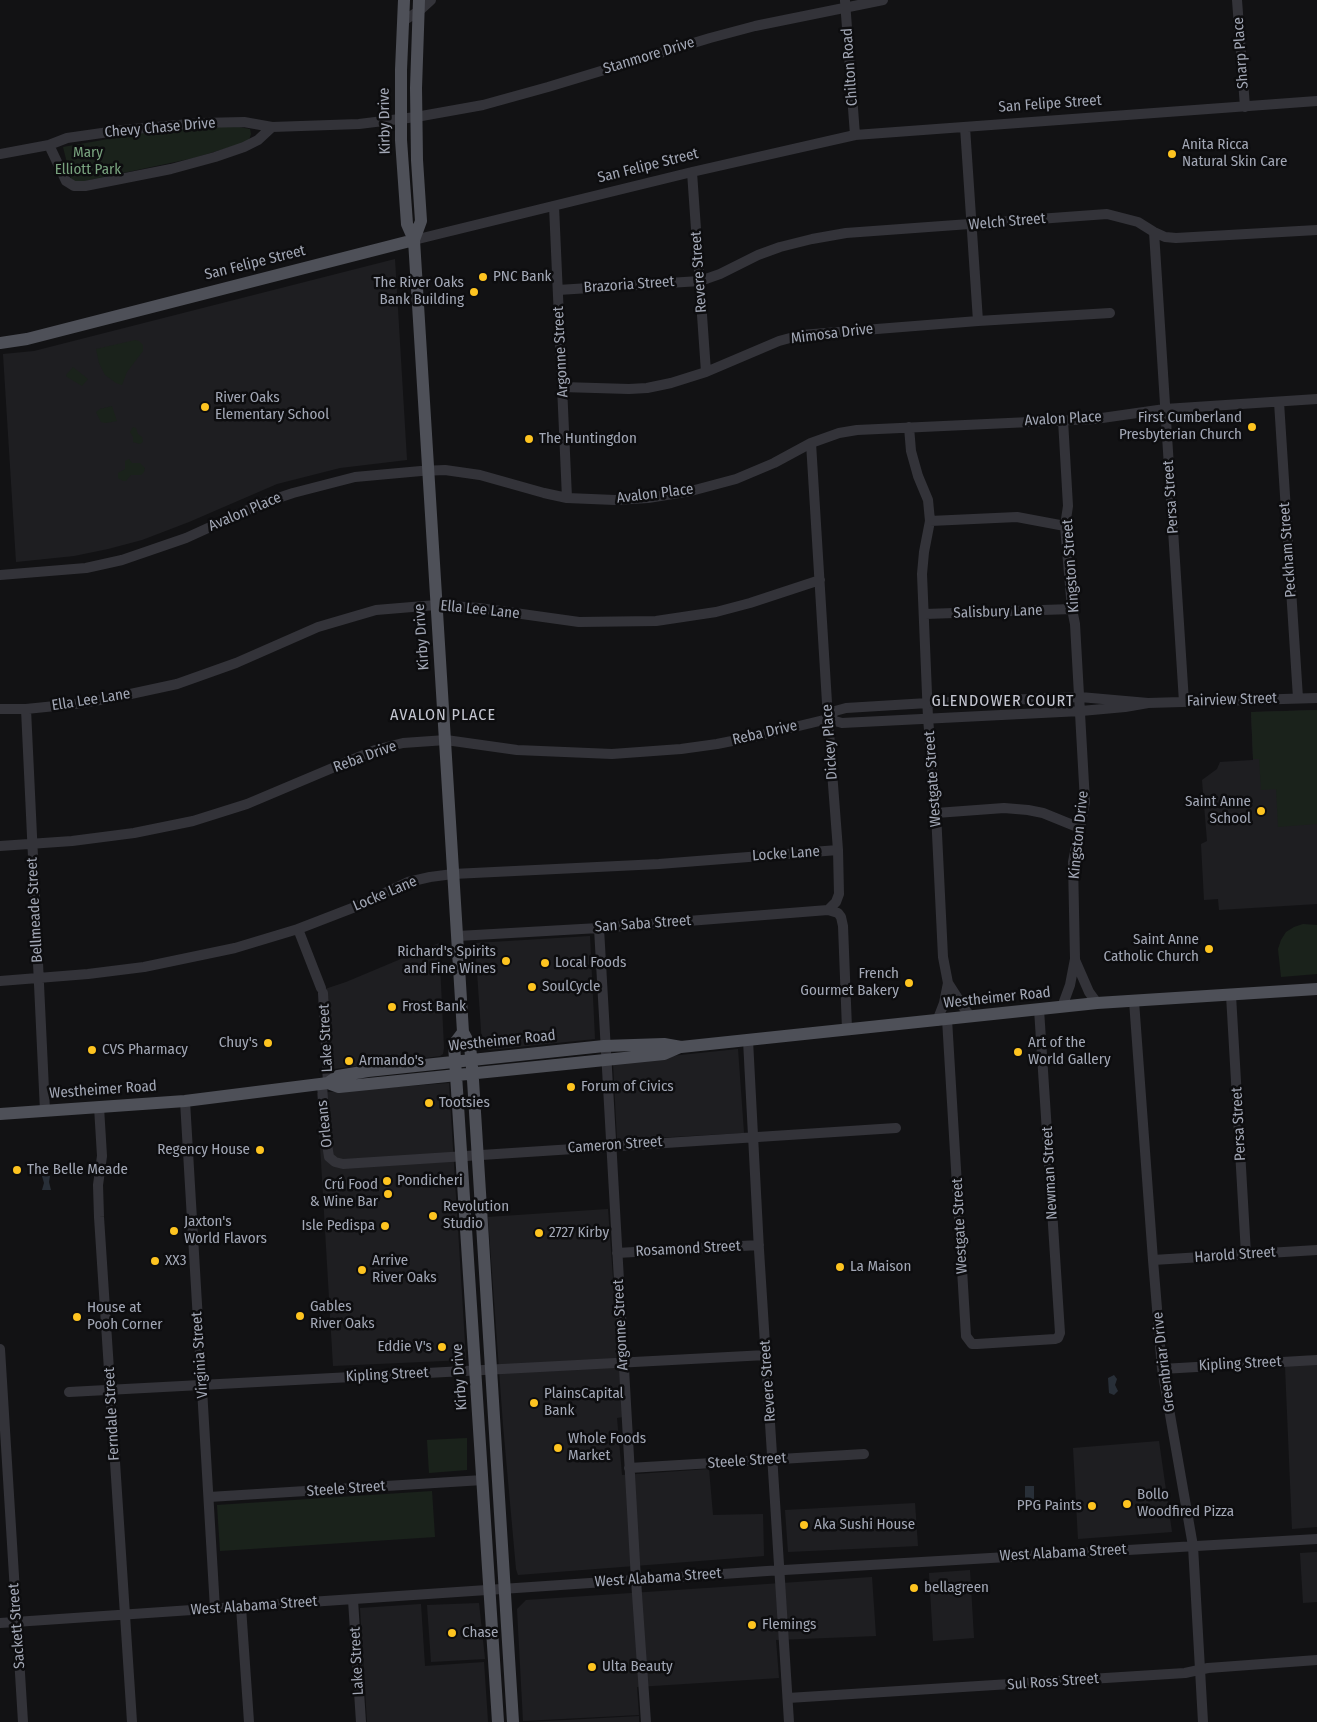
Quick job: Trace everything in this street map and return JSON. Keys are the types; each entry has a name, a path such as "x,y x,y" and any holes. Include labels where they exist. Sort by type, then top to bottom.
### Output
{"main road":[{"name":"Kirby Drive","path":"404,0 401,120 407,224 414,240 463,1032 470,1045 472,1067 512,1718"},
{"name":"Kirby Drive","path":"414,240 421,221 416,160 419,5"},
{"name":"San Felipe Street","path":"0,343 27,339 414,240"},
{"name":"Westheimer Road","path":"325,1083 339,1088 456,1075 472,1067 604,1046 664,1044 681,1047 1097,1003 1317,988"},
{"name":"Kirby Drive","path":"463,1032 454,1044 497,1719"},
{"name":"Westheimer Road","path":"0,1114 185,1101 325,1083 338,1076 368,1071 455,1062 472,1067 605,1059 664,1054 681,1047"},
{"path":"483,1480 498,1501"},
{"path":"497,1719 512,1718"}],"street":[{"path":"403,21 419,5 432,0"},
{"name":"Stanmore Drive","path":"401,120 483,105 710,38 846,3 883,0"},
{"name":"Sharp Place","path":"1237,0 1245,107"},
{"name":"Chilton Road","path":"846,3 855,134"},
{"name":"San Felipe Street","path":"414,240 855,134 1317,101"},
{"name":"Chevy Chase Drive","path":"0,154 49,144 67,138 105,132 202,123 244,122 272,127 359,124 401,120"},
{"path":"49,144 66,181 74,186 85,186 172,169 215,157 258,140 272,127"},
{"path":"965,127 978,321"},
{"name":"Revere Street","path":"692,172 706,372"},
{"name":"Argonne Street","path":"554,206 567,498"},
{"name":"Welch Street","path":"700,281 720,274 758,255 812,239 846,234 1107,214 1138,222 1165,237 1176,238 1317,230"},
{"name":"Persa Street","path":"1154,232 1184,702"},
{"name":"Brazoria Street","path":"558,290 700,281"},
{"name":"Mimosa Drive","path":"562,387 647,388 680,381 779,341 801,335 1110,313"},
{"name":"Avalon Place","path":"0,575 77,569 122,560 186,538 263,503 301,490 355,477 445,470 480,474 567,498 623,500 648,498 691,491 736,480 812,443 839,433 857,430 1095,418 1165,409 1317,399"},
{"name":"Peckham Street","path":"1279,402 1298,698"},
{"name":"Kingston Street","path":"1063,420 1068,506 1065,526 1075,624 1080,712"},
{"name":"Westgate Street","path":"909,427 911,451 918,476 928,500 930,521 922,574 928,718 936,813 943,957 948,983 971,1017"},
{"name":"Dickey Place","path":"812,443 828,719 838,850 839,894 836,902 828,910"},
{"path":"930,521 1017,517 1065,526"},
{"name":"Ella Lee Lane","path":"0,709 75,704 169,686 200,677 236,663 302,633 346,617 376,610 436,604 579,622 656,621 716,612 750,604 820,580"},
{"name":"Salisbury Lane","path":"925,614 1072,609"},
{"name":"Fairview Street","path":"928,704 1080,697 1148,703 1317,698"},
{"name":"Fairview Street","path":"928,718 1080,712 1148,703"},
{"name":"Reba Drive","path":"0,846 72,841 134,833 193,821 247,804 390,745 446,740 518,750 612,754 682,749 757,736 828,719 836,712 846,708 928,704"},
{"name":"Bellmeade Street","path":"26,708 45,1111"},
{"name":"Kingston Drive","path":"1062,1007 1070,985 1075,959 1072,862 1085,802 1080,712"},
{"name":"Reba Drive","path":"828,719 842,723 928,718"},
{"path":"936,813 1004,808 1028,810 1043,813 1080,828"},
{"name":"Locke Lane","path":"0,981 98,973 144,967 235,948 298,929 355,907 419,878 453,874 659,864 838,850"},
{"path":"828,910 838,913 842,917 846,1029"},
{"name":"San Saba Street","path":"458,936 599,928 828,910"},
{"name":"Argonne Street","path":"599,928 604,1046 646,1722"},
{"name":"Lake Street","path":"298,929 322,991 325,1083"},
{"name":"Kingston Drive","path":"1075,959 1086,987 1097,1003"},
{"name":"Westgate Street","path":"948,983 942,1020 966,1336 972,1344 1058,1338"},
{"name":"Persa Street","path":"1231,995 1246,1254"},
{"name":"Greenbriar Drive","path":"1134,1001 1162,1368 1193,1546 1203,1722"},
{"name":"Newman Street","path":"1040,1009 1059,1323 1058,1338"},
{"name":"Revere Street","path":"748,1040 789,1722"},
{"name":"Orleans","path":"325,1083 326,1141 329,1157 335,1162"},
{"name":"Virginia Street","path":"185,1101 215,1609"},
{"name":"Ferndale Street","path":"98,1107 102,1156 98,1185 99,1217 132,1722"},
{"name":"Cameron Street","path":"335,1162 343,1164 896,1128"},
{"name":"Rosamond Street","path":"617,1253 759,1245"},
{"name":"Harold Street","path":"1153,1260 1317,1250"},
{"name":"Sackett Street","path":"0,1349 23,1722"},
{"name":"Kipling Street","path":"69,1392 766,1355"},
{"name":"Kipling Street","path":"1162,1368 1317,1360"},
{"name":"Steele Street","path":"629,1468 864,1454"},
{"name":"Steele Street","path":"209,1497 483,1480"},
{"name":"West Alabama Street","path":"0,1623 779,1570 1317,1539"},
{"name":"Lake Street","path":"353,1600 360,1722"},
{"path":"241,1607 249,1722"},
{"name":"Sul Ross Street","path":"788,1698 1185,1674 1208,1668 1317,1660"}],"shaded area":[{"name":"River Oaks Elementary School","path":"395,259 407,460 340,468 277,484 189,522 142,540 108,549 74,556 16,562 3,354 34,351"},
{"name":"Saint Anne School","path":"1317,710 1317,904 1219,910 1218,899 1204,900 1201,844 1207,841 1202,780 1217,769 1220,762 1253,760 1251,712"},
{"path":"590,936 595,1039 489,1050 482,1044 475,943"},
{"path":"439,943 443,1054 440,1056 333,1069 325,989"},
{"path":"738,1049 744,1133 617,1140 613,1062"},
{"path":"449,1083 466,1360 333,1366 317,1093"},
{"path":"42,1176 50,1176 51,1190 42,1190 44,1183"},
{"path":"608,1209 623,1417 617,1418 622,1475 709,1469 713,1515 763,1514 764,1556 518,1575 503,1425 488,1217"},
{"path":"1317,1364 1317,1527 1292,1529 1285,1366"},
{"path":"1114,1375 1117,1379 1115,1385 1118,1391 1114,1395 1109,1393 1108,1378"},
{"path":"1159,1441 1172,1532 1078,1539 1073,1448"},
{"path":"1025,1486 1034,1486 1034,1504 1025,1504"},
{"path":"915,1503 918,1546 788,1552 785,1510"},
{"path":"1317,1552 1317,1602 1303,1603 1300,1553"},
{"path":"970,1570 974,1638 933,1641 929,1573"},
{"path":"872,1577 876,1636 776,1640 779,1678 637,1687 639,1715 523,1721 517,1609 526,1600"},
{"path":"479,1603 485,1659 431,1662 427,1605"},
{"path":"421,1604 425,1666 484,1662 488,1722 367,1722 360,1608"},
{"path":"639,1716 639,1722 530,1722"}],"green space":[{"name":"Mary Elliott Park","path":"234,126 250,129 249,140 194,158 85,181 76,182 71,179 63,147 142,133"},
{"path":"135,340 143,345 143,351 127,372 122,385 116,383 105,375 99,363 96,349"},
{"path":"73,367 88,379 82,386 66,375"},
{"path":"112,406 117,421 101,422 96,412"},
{"path":"133,427 136,428 138,434 142,437 143,442 140,444 133,442 130,432"},
{"path":"129,459 132,463 140,463 145,468 144,472 141,475 131,475 126,481 123,481 118,478 118,473 125,469 125,461"},
{"path":"1317,710 1317,824 1278,827 1276,789 1261,790 1259,759 1253,759 1251,712"},
{"path":"1303,924 1317,925 1317,974 1281,977 1278,949 1281,940 1286,932"},
{"path":"467,1438 467,1470 429,1473 427,1440"},
{"path":"432,1491 435,1537 220,1551 217,1505"}],"place":[{"name":"Anita Ricca Natural Skin Care","path":"1172,154"},
{"name":"PNC Bank","path":"483,277"},
{"name":"The River Oaks Bank Building","path":"474,292"},
{"name":"River Oaks Elementary School","path":"205,407"},
{"name":"First Cumberland Presbyterian Church","path":"1252,427"},
{"name":"The Huntingdon","path":"529,439"},
{"name":"Saint Anne School","path":"1261,811"},
{"name":"Saint Anne Catholic Church","path":"1209,949"},
{"name":"Richard's Spirits and Fine Wines","path":"506,961"},
{"name":"Local Foods","path":"545,963"},
{"name":"French Gourmet Bakery","path":"909,983"},
{"name":"SoulCycle","path":"532,987"},
{"name":"Frost Bank","path":"392,1007"},
{"name":"Chuy's","path":"268,1043"},
{"name":"CVS Pharmacy","path":"92,1050"},
{"name":"Art of the World Gallery","path":"1018,1052"},
{"name":"Armando's","path":"349,1061"},
{"name":"Forum of Civics","path":"571,1087"},
{"name":"Tootsies","path":"429,1103"},
{"name":"Regency House","path":"260,1150"},
{"name":"The Belle Meade","path":"17,1170"},
{"name":"Pondicheri","path":"387,1181"},
{"name":"Crú Food & Wine Bar","path":"388,1194"},
{"name":"Revolution Studio","path":"433,1216"},
{"name":"Isle Pedispa","path":"385,1226"},
{"name":"Jaxton's World Flavors","path":"174,1231"},
{"name":"2727 Kirby","path":"539,1233"},
{"name":"XX3","path":"155,1261"},
{"name":"La Maison","path":"840,1267"},
{"name":"Arrive River Oaks","path":"362,1270"},
{"name":"Gables River Oaks","path":"300,1316"},
{"name":"House at Pooh Corner","path":"77,1317"},
{"name":"Eddie V's","path":"442,1347"},
{"name":"PlainsCapital Bank","path":"534,1403"},
{"name":"Whole Foods Market","path":"558,1448"},
{"name":"Bollo Woodfired Pizza","path":"1127,1504"},
{"name":"PPG Paints","path":"1092,1506"},
{"name":"Aka Sushi House","path":"804,1525"},
{"name":"bellagreen","path":"914,1588"},
{"name":"Flemings","path":"752,1625"},
{"name":"Chase","path":"452,1633"},
{"name":"Ulta Beauty","path":"592,1667"}],"district":[{"name":"GLENDOWER COURT","path":"1003,702"},
{"name":"AVALON PLACE","path":"443,716"}]}
